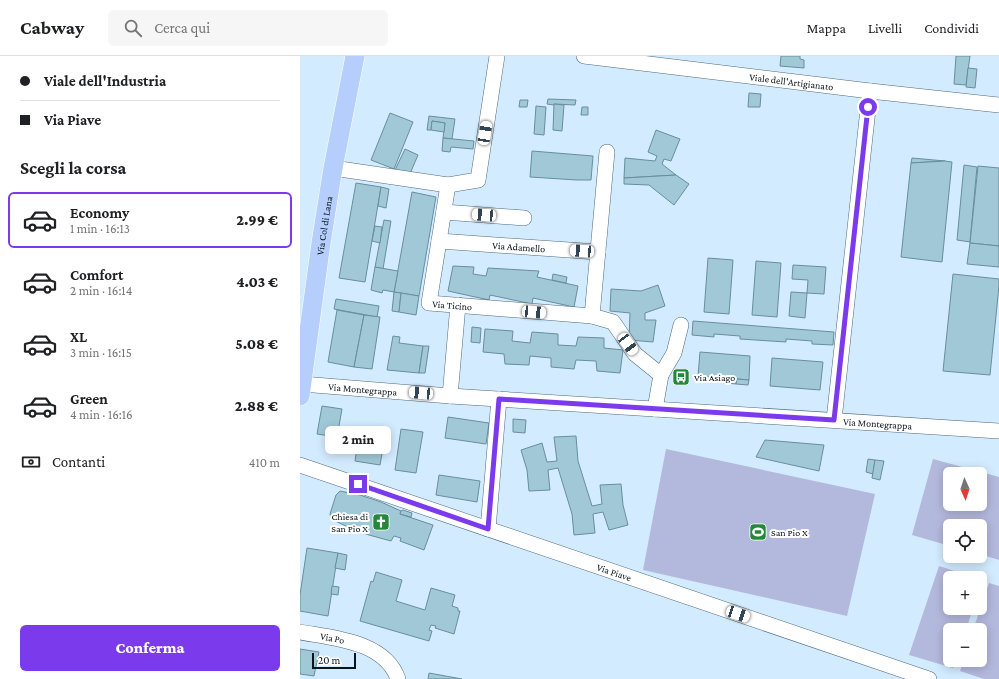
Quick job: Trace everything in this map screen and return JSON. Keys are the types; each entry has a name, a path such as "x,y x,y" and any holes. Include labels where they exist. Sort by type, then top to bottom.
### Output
{"main road":[{"name":"Via Col di Lana","path":"301,390 321,243 355,56"}],"street":[{"path":"334,168 448,185 478,180 497,56"},
{"name":"Viale dell'Artigianato","path":"584,56 870,91 999,105"},
{"path":"834,420 870,91"},
{"path":"592,316 607,152"},
{"name":"Via Ticino","path":"448,185 429,303 592,316 613,322 635,354 661,375"},
{"path":"444,212 524,218"},
{"name":"Via Adamello","path":"439,241 598,252"},
{"path":"450,396 458,306"},
{"path":"656,409 661,375 674,353 681,325"},
{"name":"Via Montegrappa","path":"301,390 450,396 999,431"},
{"path":"488,529 499,399"},
{"name":"Via Piave","path":"300,465 929,679"},
{"name":"Via Po","path":"300,632 352,642 372,650 390,664 398,679"}],"shaded area":[{"name":"San Pio X","path":"666,449 875,494 847,616 643,570"},
{"path":"933,459 962,467 943,467 943,511 987,511 987,474 999,477 999,560 987,556 987,519 943,519 943,544 912,535"},
{"path":"939,566 954,571 943,571 943,615 971,615 968,623 943,623 943,665 909,655"},
{"path":"989,583 999,586 999,679 984,679 960,671 961,667 987,667 987,623 975,623 978,615 987,615 987,589"}],"building":[{"path":"781,56 800,56 800,59 804,60 804,68 780,66"},
{"path":"956,56 970,56 966,85 954,84"},
{"path":"968,68 977,69 975,88 966,87"},
{"path":"749,93 761,94 760,107 748,107"},
{"path":"548,99 576,100 575,105 554,105 547,104"},
{"path":"520,100 528,100 527,107 519,107"},
{"path":"554,104 564,105 562,131 553,130"},
{"path":"536,106 546,107 544,135 534,134"},
{"path":"582,107 588,107 588,115 581,115"},
{"path":"390,113 413,122 394,169 371,160"},
{"path":"429,116 455,119 452,139 443,138 445,123 432,121 431,130 427,130"},
{"path":"432,121 445,123 444,132 431,130"},
{"path":"656,130 680,139 671,161 664,159 662,164 676,175 624,178 625,158 655,161 657,156 648,152"},
{"path":"443,138 474,141 473,149 451,147 450,152 442,151"},
{"path":"405,149 418,155 409,176 395,170"},
{"path":"532,151 593,156 591,180 530,177"},
{"path":"912,158 945,161 911,163"},
{"path":"952,162 942,262 901,257 911,163"},
{"path":"964,165 977,167 970,242 957,240"},
{"path":"978,166 999,168 999,246 970,243"},
{"path":"676,175 689,184 674,205 649,185 624,184 624,178"},
{"path":"356,183 381,187 365,282 339,278"},
{"path":"381,187 389,189 386,208 378,206"},
{"path":"412,192 436,197 419,296 394,292"},
{"path":"384,220 391,221 383,269 375,267"},
{"path":"375,226 382,227 380,243 372,241"},
{"path":"970,243 999,246 999,267 967,264"},
{"path":"708,258 733,260 729,314 704,312"},
{"path":"756,261 781,263 777,317 752,315"},
{"path":"793,265 826,267 824,294 807,293 808,280 792,279"},
{"path":"453,266 474,267 473,274 486,276 488,268 539,271 537,277 578,286 574,307 533,298 532,304 490,295 489,300 448,291"},
{"path":"375,267 398,271 394,292 383,290 382,293 371,290"},
{"path":"553,274 567,277 566,283 552,280"},
{"path":"953,274 999,279 990,375 943,371"},
{"path":"658,285 665,306 645,313 645,320 656,320 653,342 629,340 630,313 610,311 611,289 641,291"},
{"path":"394,292 401,293 399,312 392,311"},
{"path":"791,292 807,293 805,318 789,316"},
{"path":"401,293 419,296 416,315 399,312"},
{"path":"336,299 379,306 377,317 334,309"},
{"path":"337,310 364,315 354,367 328,362"},
{"path":"364,315 380,317 372,369 354,367"},
{"path":"693,321 834,332 833,345 812,344 812,341 786,339 786,342 740,339 740,336 714,334 714,337 692,335"},
{"path":"472,327 481,328 480,343 471,342"},
{"path":"485,329 513,331 512,341 530,343 532,332 558,334 558,345 576,346 578,337 604,338 604,348 623,350 620,373 597,371 596,361 576,360 574,369 551,367 551,358 530,356 529,365 505,364 504,354 483,352"},
{"path":"393,336 400,337 399,343 423,346 419,373 387,370"},
{"path":"423,346 429,346 425,373 419,373"},
{"path":"700,352 750,356 749,380 737,379 736,384 709,381 710,377 698,376"},
{"path":"772,358 823,362 820,390 770,386"},
{"path":"698,376 710,377 709,381 698,380"},
{"path":"737,379 749,380 748,385 736,384"},
{"path":"322,406 342,409 337,437 317,434"},
{"path":"448,417 489,423 486,444 445,438"},
{"path":"513,419 526,420 525,433 513,432"},
{"path":"401,429 423,432 416,473 395,470"},
{"path":"359,433 385,437 380,465 355,461"},
{"path":"576,436 578,461 592,506 602,504 600,485 621,484 623,505 628,525 609,530 603,512 593,514 595,533 574,535 572,514 558,468 548,470 550,490 529,491 527,470 521,450 542,443 547,462 557,461 554,437"},
{"path":"765,440 824,445 819,471 756,457"},
{"path":"868,459 875,460 873,474 866,472"},
{"path":"875,460 884,461 880,480 872,478"},
{"path":"439,475 480,481 477,502 436,495"},
{"name":"Chiesa di San Pio X","path":"340,491 360,495 381,502 401,511 400,514 433,525 424,550 400,541 401,538 394,536 391,541 369,535 331,519 330,514 336,495"},
{"path":"403,510 412,513 411,517 400,514"},
{"path":"307,548 338,553 328,616 300,611 300,595"},
{"path":"338,553 347,555 345,570 335,568"},
{"path":"376,572 402,580 396,601 425,610 431,588 455,595 452,606 458,608 458,611 460,611 454,634 435,628 436,626 431,625 429,630 432,631 429,641 360,621 371,581 373,582"},
{"path":"332,586 339,587 338,595 331,594"},
{"path":"300,649 319,652 314,676 300,674"},
{"path":"429,673 462,679 428,679"}],"place":[{"name":"Via Asiago","path":"681,377"},
{"name":"Chiesa di San Pio X","path":"381,522"},
{"name":"San Pio X","path":"758,532"}],"route":[{"path":"358,484 488,529 499,399 834,420 868,107"}]}
